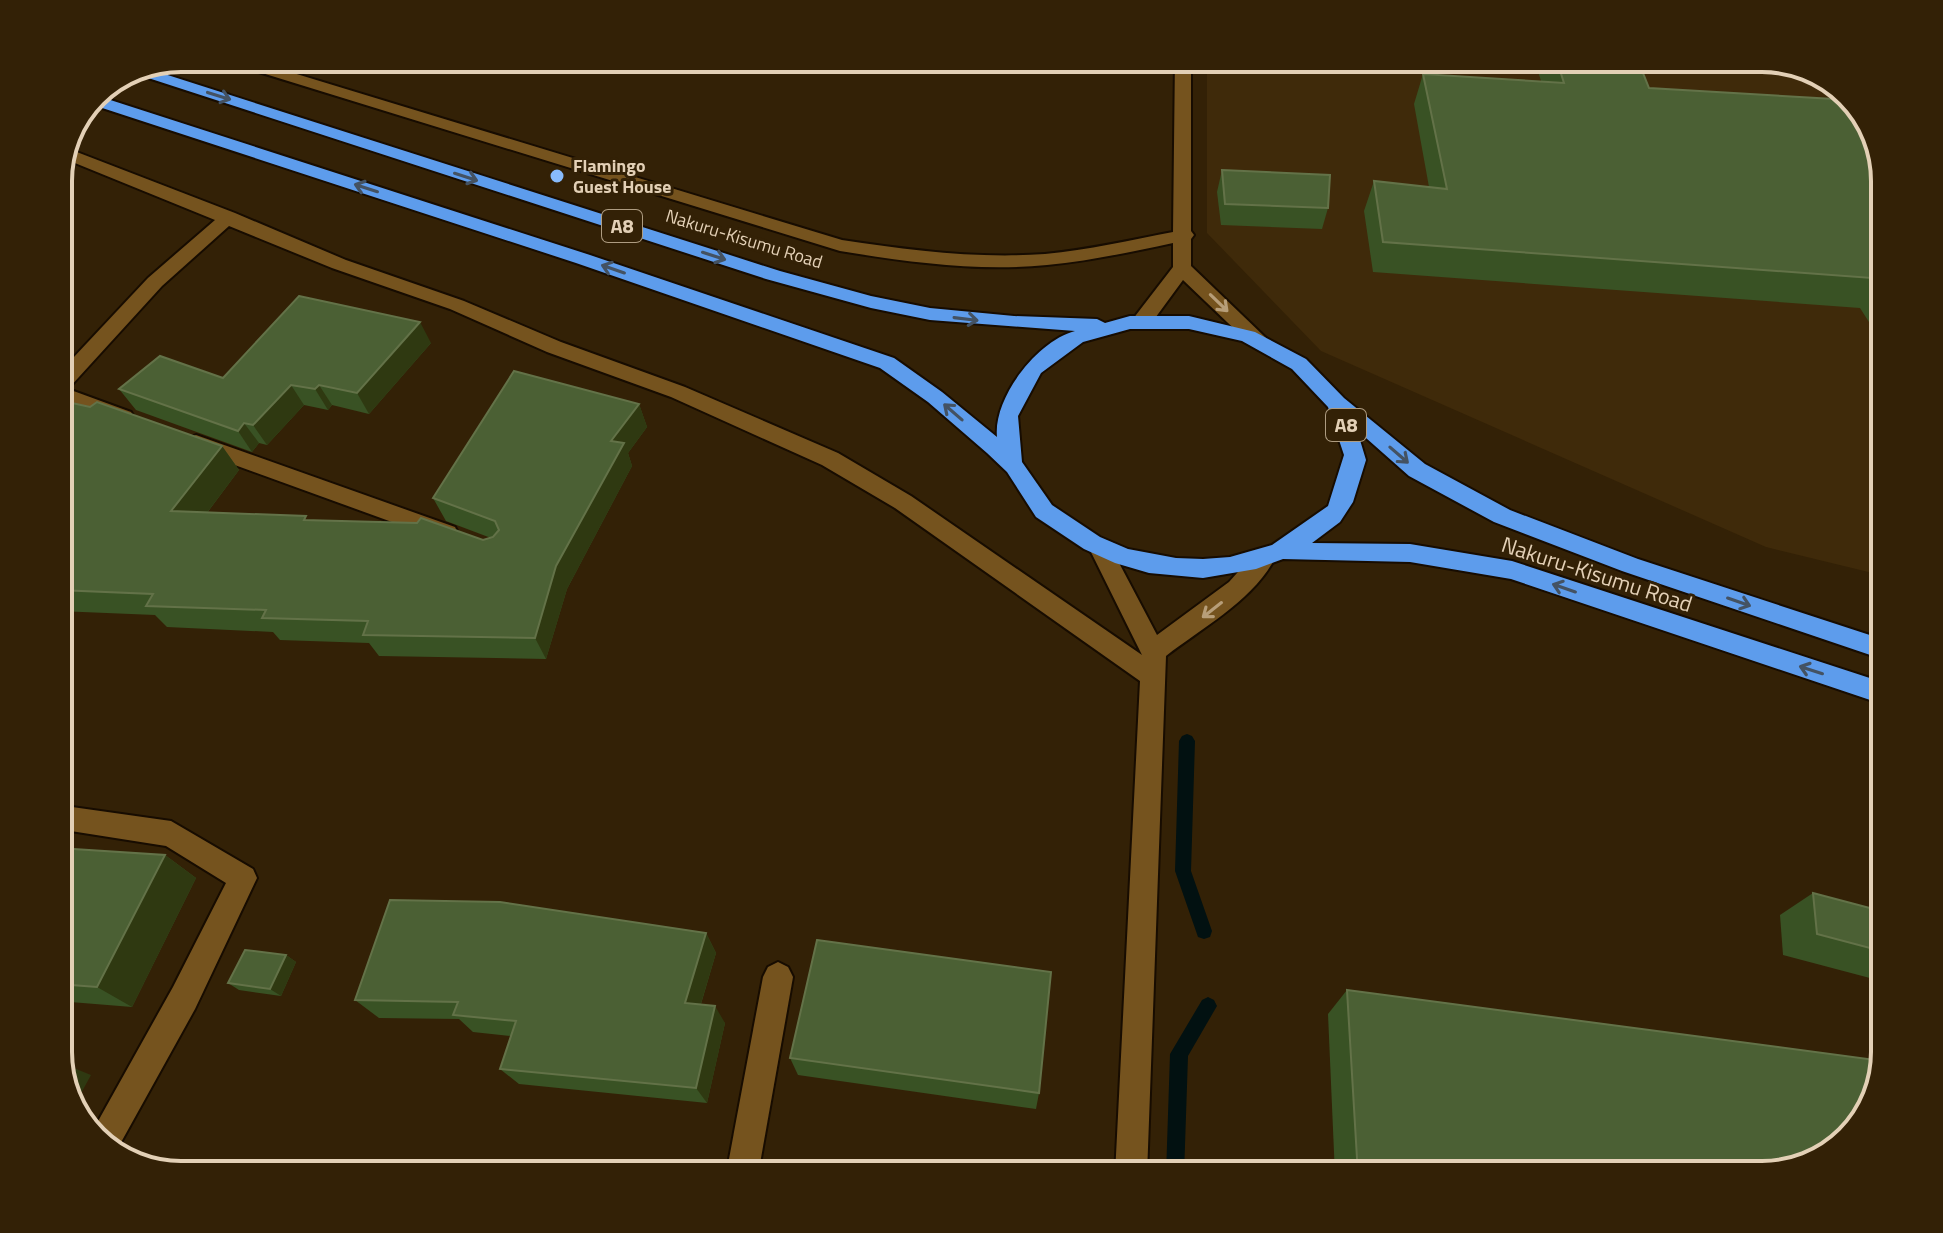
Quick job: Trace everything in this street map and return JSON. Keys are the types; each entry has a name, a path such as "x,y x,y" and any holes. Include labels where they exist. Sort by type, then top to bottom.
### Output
{"highway":[{"name":"Nakuru-Kisumu Road","path":"154,76 758,270 857,298 927,314 1005,323 1110,325"},
{"name":"A8","path":"105,103 569,254 887,363 928,389 1012,464 1043,511 1100,548 1153,564 1208,568 1262,560 1285,551 1338,511 1356,458 1340,404 1305,366 1256,338 1200,322 1143,320 1110,325 1060,345 1024,377 1007,418 1012,464"},
{"name":"Nakuru-Kisumu Road","path":"1340,404 1417,470 1502,516 1630,565 1871,645"},
{"name":"Nakuru-Kisumu Road","path":"1285,551 1410,553 1512,570 1871,689"}],"street":[{"path":"274,72 840,245 903,256 1015,260 1073,257 1185,235"},
{"path":"1143,320 1182,268 1185,235 1183,72"},
{"path":"75,157 339,264 457,305 554,347 678,392 830,459 1153,664"},
{"path":"72,374 155,282 229,217"},
{"path":"1182,268 1256,338"},
{"path":"72,396 146,425"},
{"path":"175,435 466,540"},
{"path":"1100,548 1153,664 1132,1161"},
{"path":"1153,664 1237,589 1262,560"},
{"path":"72,819 171,834 243,878 184,998 109,1133"},
{"path":"745,1161 778,977"}],"shaded area":[{"path":"1207,72 1762,72 1804,80 1834,99 1853,120 1865,146 1871,174 1871,573 1766,547 1321,351 1207,233"}],"building":[{"path":"1560,72 1643,72 1649,88 1834,99 1853,120 1869,160 1871,278 1383,242 1374,181 1447,189 1423,74 1564,83"},
{"path":"1222,170 1330,175 1328,208 1225,204"},
{"path":"299,296 420,322 357,393 319,385 315,389 291,385 253,425 244,423 238,431 119,389 160,356 223,378"},
{"path":"514,371 639,404 611,441 624,443 556,566 535,638 363,635 368,621 262,618 266,610 146,606 153,594 72,591 72,403 90,407 97,402 222,446 171,511 306,516 304,520 417,523 421,518 483,540 493,537 499,530 495,521 433,498"},
{"path":"72,849 165,855 97,987 72,985"},
{"path":"1813,893 1871,908 1871,948 1817,934"},
{"path":"390,900 500,902 706,933 685,1003 715,1006 696,1088 500,1069 516,1021 453,1015 458,1002 355,1000"},
{"path":"817,940 1051,972 1039,1093 790,1058"},
{"path":"245,950 286,955 270,989 228,983"},
{"path":"1347,990 1870,1059 1863,1094 1839,1129 1804,1153 1776,1160 1357,1161"}],"waterway":[{"path":"1187,741 1183,871 1204,931"},
{"path":"1175,1161 1179,1054 1208,1006"}],"place":[{"name":"Flamingo Guest House","path":"557,176"}]}
